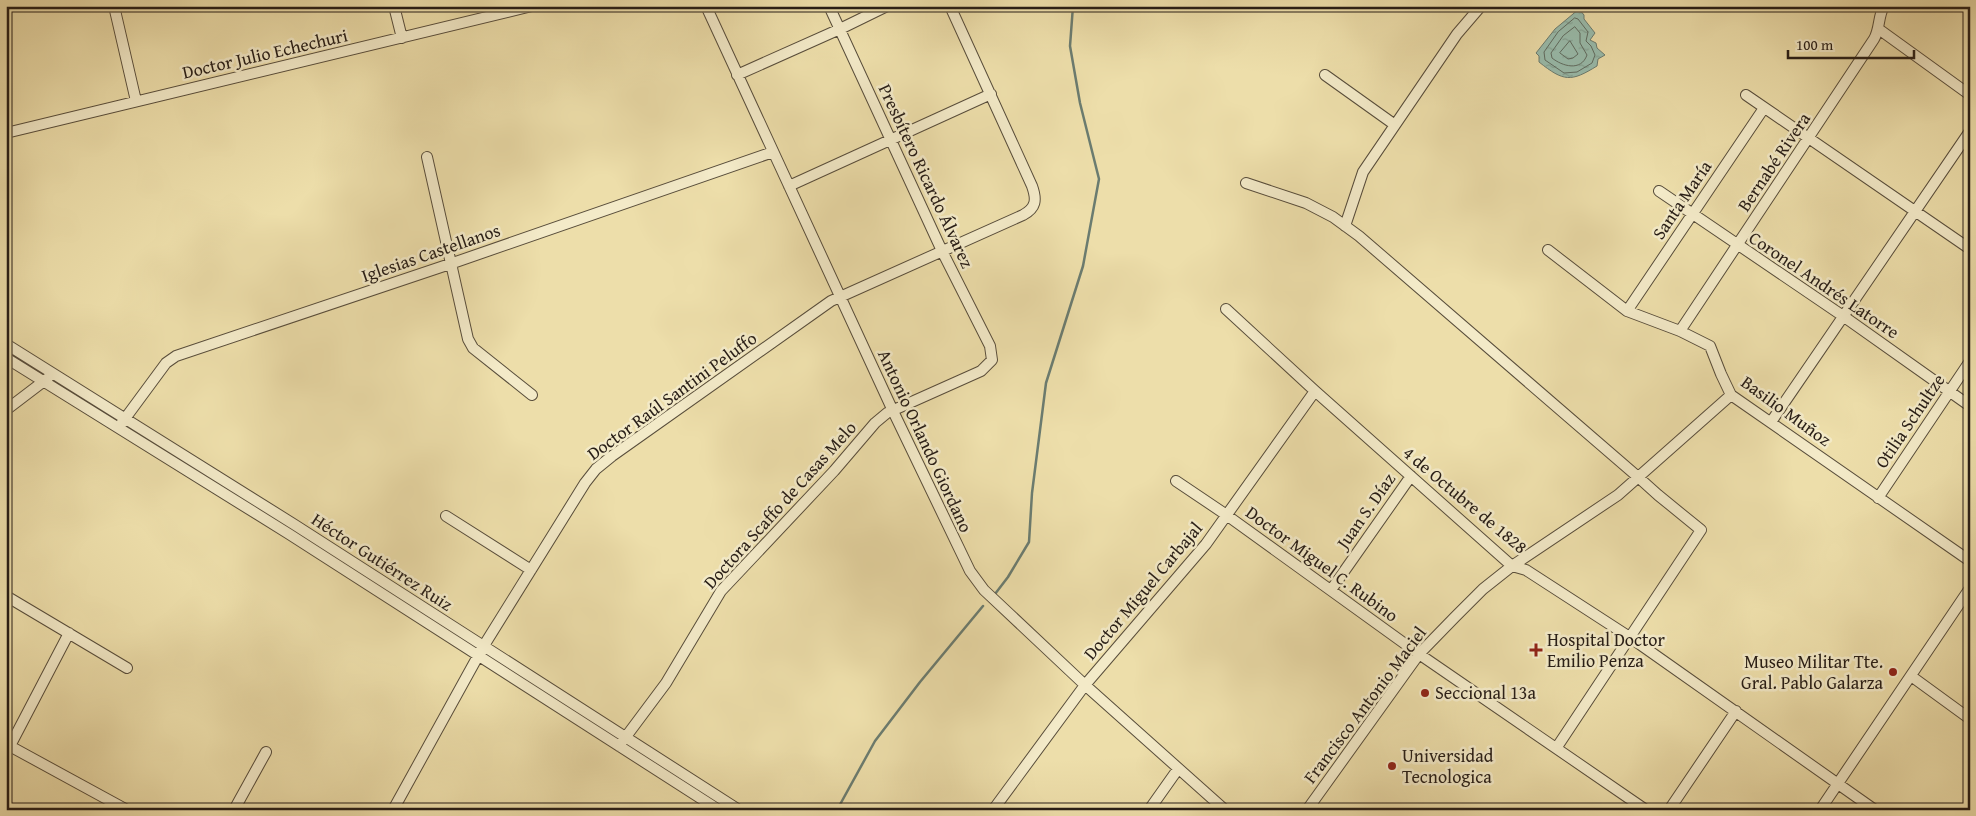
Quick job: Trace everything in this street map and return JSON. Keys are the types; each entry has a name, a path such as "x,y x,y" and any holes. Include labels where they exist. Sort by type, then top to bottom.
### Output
{"street":[{"path":"6,8 11,6"},
{"path":"114,6 136,100"},
{"path":"394,6 402,38"},
{"name":"Doctor Julio Echechuri","path":"6,133 136,100 532,6"},
{"name":"Antonio Orlando Giordano","path":"706,6 959,552 976,580 1085,685 1225,810"},
{"name":"Presbítero Ricardo Álvarez","path":"829,6 942,251 990,346 992,360"},
{"path":"737,75 887,6"},
{"path":"789,186 991,94 950,6"},
{"path":"1344,226 1363,172 1457,34 1481,6"},
{"name":"Bernabé Rivera","path":"1680,331 1880,30 1881,12 1884,6"},
{"path":"1880,30 1969,92"},
{"path":"1326,75 1395,124"},
{"name":"Doctor Raúl Santini Peluffo","path":"393,810 483,647 585,483 604,462 823,306 1023,215 1035,204 1035,194 1032,186 991,94"},
{"path":"1746,95 1970,249"},
{"name":"Santa María","path":"1627,310 1764,108"},
{"path":"1771,422 1914,210 1970,131"},
{"name":"Iglesias Castellanos","path":"118,428 166,363 176,356 450,264 773,152"},
{"path":"427,157 468,339 472,348 532,395"},
{"path":"1246,183 1306,203 1333,217 1701,530 1557,747"},
{"name":"Coronel Andrés Latorre","path":"1659,191 1843,316 1970,406"},
{"name":"Basilio Muñoz","path":"1548,250 1627,310 1680,331 1710,346 1720,374 1731,395 1970,562"},
{"name":"4 de Octubre de 1828","path":"1226,310 1512,566 1526,570 1631,638 1736,710 1875,810"},
{"name":"Héctor Gutiérrez Ruiz","path":"6,344 295,525 483,647 719,810"},
{"name":"Héctor Gutiérrez Ruiz","path":"6,358 621,741 739,810"},
{"name":"Doctora Scaffo de Casas Melo","path":"621,741 666,683 721,591 834,470 875,423 881,417 893,411 981,372 992,360"},
{"name":"Otilia Schultze","path":"1878,498 1970,361"},
{"path":"6,410 52,374"},
{"name":"Doctor Miguel Carbajal","path":"997,808 1085,685 1206,544 1315,391"},
{"name":"Francisco Antonio Maciel","path":"1307,810 1419,654 1484,589 1512,566 1618,495 1731,395"},
{"name":"Juan S. Díaz","path":"1331,590 1411,476"},
{"name":"Doctor Miguel C. Rubino","path":"1176,481 1226,514 1419,654 1557,747 1646,810"},
{"path":"446,516 531,570"},
{"path":"1820,810 1970,588"},
{"path":"6,596 126,668"},
{"path":"69,634 8,745 127,810"},
{"path":"1912,676 1970,719"},
{"path":"1669,810 1736,710"},
{"path":"234,810 266,752"},
{"path":"1149,810 1178,769"}],"water":[{"path":"1579,9 1595,33 1590,40 1596,43 1597,48 1605,55 1598,59 1597,66 1580,75 1568,78 1555,73 1539,62 1539,56 1536,53 1555,29"}],"waterway":[{"path":"995,594 1008,577 1029,542 1032,493 1046,383 1083,266 1099,179 1080,103 1070,46 1073,6"},
{"path":"837,810 875,741 920,682 983,606"}],"place":[{"name":"Hospital Doctor Emilio Penza","path":"1536,650"},
{"name":"Museo Militar Tte. Gral. Pablo Galarza","path":"1893,672"},
{"name":"Seccional 13a","path":"1425,693"},
{"name":"Universidad Tecnologica","path":"1392,766"}]}
